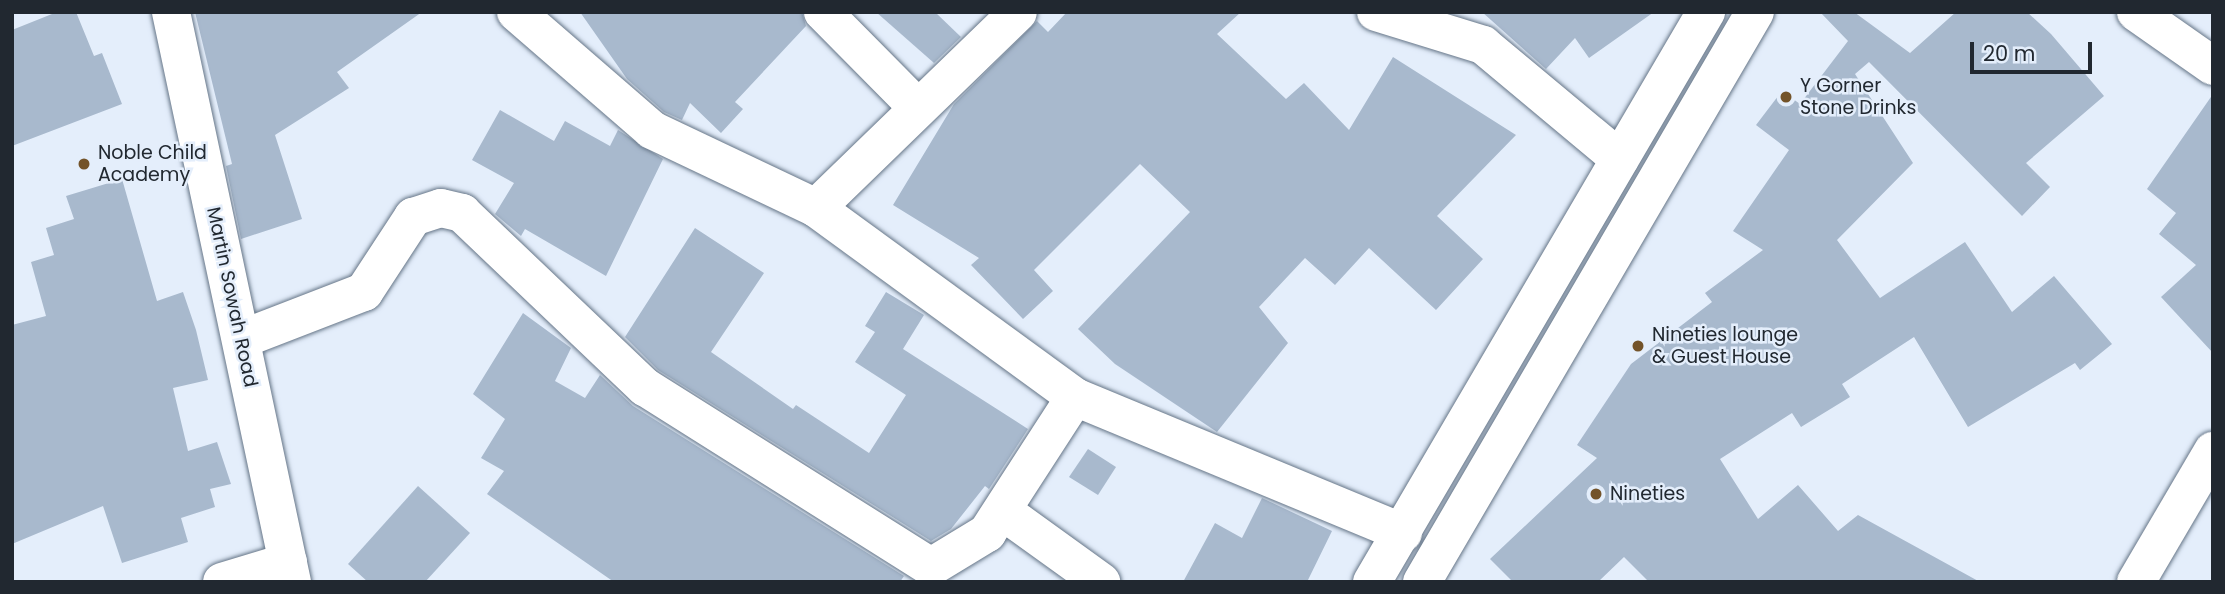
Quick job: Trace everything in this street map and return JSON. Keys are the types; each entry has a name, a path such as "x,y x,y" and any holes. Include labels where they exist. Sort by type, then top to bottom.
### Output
{"street":[{"name":"Martin Sowah Road","path":"171,12 290,572"},
{"path":"516,12 652,130 816,208 1075,397 1403,533"},
{"path":"823,12 917,107"},
{"path":"816,208 917,107 1018,12"},
{"path":"1376,12 1483,45 1620,159"},
{"path":"1372,582 1706,12"},
{"path":"1422,582 1755,12"},
{"path":"2136,12 2213,66"},
{"path":"242,339 364,292 413,217 452,210 462,213 645,387 931,566 987,533 1004,512 1075,397"},
{"path":"2152,575 2213,451"},
{"path":"1004,512 1101,582"},
{"path":"222,582 290,572"}],"building":[{"path":"57,12 76,12 94,56 102,53 122,104 12,146 12,30"},
{"path":"195,12 422,12 337,72 349,88 275,135 302,219 241,239 226,166 232,164"},
{"path":"580,12 802,12 806,26 735,102 743,109 721,133 690,103 682,120 664,112 627,79"},
{"path":"876,12 935,12 961,37 934,63"},
{"path":"1067,12 1241,12 1217,34 1286,99 1304,83 1349,130 1393,57 1516,135 1437,216 1483,259 1436,310 1369,248 1335,285 1305,258 1259,307 1288,343 1217,432 1115,364 1078,329 1190,212 1140,164 1034,270 1053,291 1023,319 971,265 979,258 893,205 954,104 1037,21 1048,32"},
{"path":"1482,12 1654,12 1589,58 1575,38 1546,69"},
{"path":"1820,12 1854,12 1910,53 1956,12 2027,12 2051,34 2104,96 2026,163 2050,187 2022,216 1869,62 1855,74 1913,163 1837,240 1880,298 1965,242 2012,312 2054,276 2112,344 2080,370 2075,363 1968,427 1914,337 1842,384 1850,397 1801,427 1792,413 1720,459 1758,519 1798,485 1838,531 1858,515 1980,582 1649,582 1624,557 1598,582 1513,582 1490,559 1597,458 1577,445 1631,364 1712,302 1705,293 1763,250 1733,231 1789,150 1756,125 1782,91 1800,104 1848,41"},
{"path":"2213,94 2213,353 2161,297 2196,265 2159,234 2176,213 2147,189"},
{"path":"500,110 554,141 565,121 610,146 618,130 663,159 606,276 525,229 521,236 495,214 514,183 472,160"},
{"path":"122,179 157,301 183,292 196,330 208,380 173,388 188,451 217,442 231,484 210,489 215,507 181,518 188,542 122,563 103,506 12,544 12,325 46,316 31,262 54,255 46,228 74,219 66,196"},
{"path":"695,228 764,273 711,352 793,409 796,405 869,453 906,395 855,362 875,332 865,326 886,292 924,315 903,349 1028,429 989,489 985,486 951,529 931,541 658,370 625,337"},
{"path":"523,313 571,348 555,381 585,398 600,375 633,406 904,576 900,582 614,582 487,494 504,471 481,458 505,419 473,394"},
{"path":"1088,449 1116,467 1098,495 1069,477"},
{"path":"418,486 470,533 425,582 368,582 348,564"},
{"path":"1262,498 1332,531 1307,582 1183,582 1215,523 1242,538"}],"place":[{"name":"Y Gorner Stone Drinks","path":"1786,97"},
{"name":"Noble Child Academy","path":"84,164"},
{"name":"Nineties lounge & Guest House","path":"1638,346"},
{"name":"Nineties","path":"1596,494"}]}
